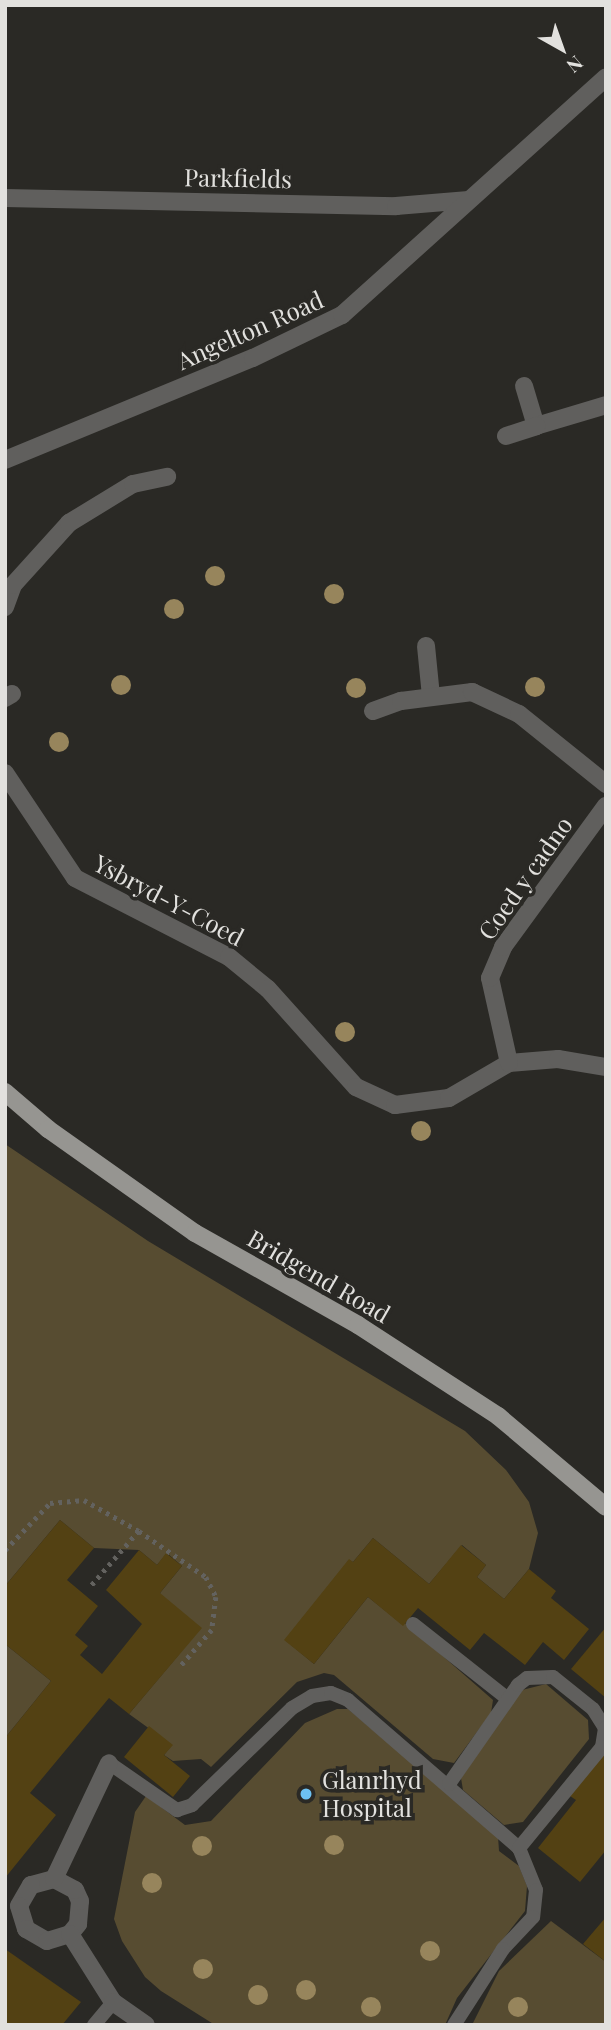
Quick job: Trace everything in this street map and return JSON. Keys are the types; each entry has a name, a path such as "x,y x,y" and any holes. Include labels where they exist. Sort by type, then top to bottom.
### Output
{"main road":[{"name":"Bridgend Road","path":"5,1092 48,1129 195,1233 358,1325 498,1416 606,1507"}],"street":[{"name":"Angelton Road","path":"5,460 253,358 342,315 606,77"},
{"name":"Parkfields","path":"5,198 396,206 469,200"},
{"path":"524,386 536,426"},
{"path":"506,436 606,405"},
{"path":"5,607 13,585 69,523 133,484 167,477"},
{"path":"426,646 431,696"},
{"path":"373,711 401,701 472,692 519,714 606,784"},
{"name":"Ysbryd-Y-Coed","path":"5,773 75,878 229,957 268,989 356,1087 395,1105 449,1098 509,1063"},
{"name":"Coed y cadno","path":"509,1063 490,978 503,947 606,806"},
{"path":"509,1063 558,1059 606,1067"},
{"path":"54,1879 109,1763"},
{"path":"54,1879 65,1882 80,1901 81,1913 70,1934 47,1941 35,1937 20,1919 19,1906 31,1885 54,1879"},
{"path":"70,1934 113,2002 146,2025"}],"lane":[{"path":"413,1624 508,1699"},
{"path":"449,1784 508,1699 527,1678 553,1677 601,1716 605,1728 602,1747 519,1848"},
{"path":"109,1763 177,1810 192,1805 292,1708 312,1696 331,1693 348,1700 449,1784 519,1848 536,1890 533,1917 503,1949 454,2025"},
{"path":"94,2025 113,2002"}],"path":[{"path":"5,1550 40,1509 61,1499 84,1500 139,1531 206,1577 216,1597 212,1630 180,1667"},
{"path":"92,1585 139,1531"}],"shaded area":[{"path":"5,1144 148,1241 465,1431 506,1470 529,1502 538,1533 529,1569 504,1599 477,1577 486,1565 462,1545 429,1584 373,1538 353,1562 349,1560 285,1640 314,1664 368,1597 403,1625 405,1623 493,1700 491,1713 454,1763 433,1759 334,1675 324,1673 297,1682 211,1767 201,1759 173,1761 164,1755 172,1745 129,1714 181,1652 160,1593 182,1566 167,1553 157,1565 139,1550 94,1548 60,1520 5,1586"},
{"path":"5,1644 51,1681 5,1738"},
{"path":"546,1684 588,1720 589,1739 523,1822 504,1825 463,1790 461,1778 522,1690"},
{"path":"337,1709 348,1709 498,1836 499,1851 519,1866 527,1886 525,1911 457,1998 445,2025 215,2025 161,1991 145,1977 122,1941 114,1919 135,1812 146,1796 185,1825 211,1821 305,1723"},
{"path":"551,1921 606,1962 606,2025 472,2025 499,1971"}],"building":[{"path":"60,1520 94,1548 67,1580 98,1606 75,1635 88,1646 80,1655 102,1674 142,1624 106,1590 139,1550 157,1565 166,1553 182,1566 160,1593 202,1628 129,1714 109,1698 30,1793 56,1815 5,1878 5,1738 51,1681 5,1644 5,1586"},
{"path":"373,1538 429,1584 461,1545 486,1565 477,1577 504,1599 529,1569 556,1591 551,1598 589,1629 564,1660 543,1642 525,1665 484,1633 470,1650 418,1608 403,1626 368,1597 314,1664 284,1640 349,1559 353,1562"},
{"path":"606,1627 606,1698 571,1669"},
{"path":"149,1726 173,1745 164,1755 190,1776 173,1797 124,1757"},
{"path":"606,1752 606,1850 580,1882 538,1848 576,1800 570,1796"},
{"path":"606,1917 606,1962 583,1944"},
{"path":"5,1949 81,2002 62,2025 5,2025"}],"place":[{"name":"Glanrhyd Hospital","path":"306,1794"}]}
